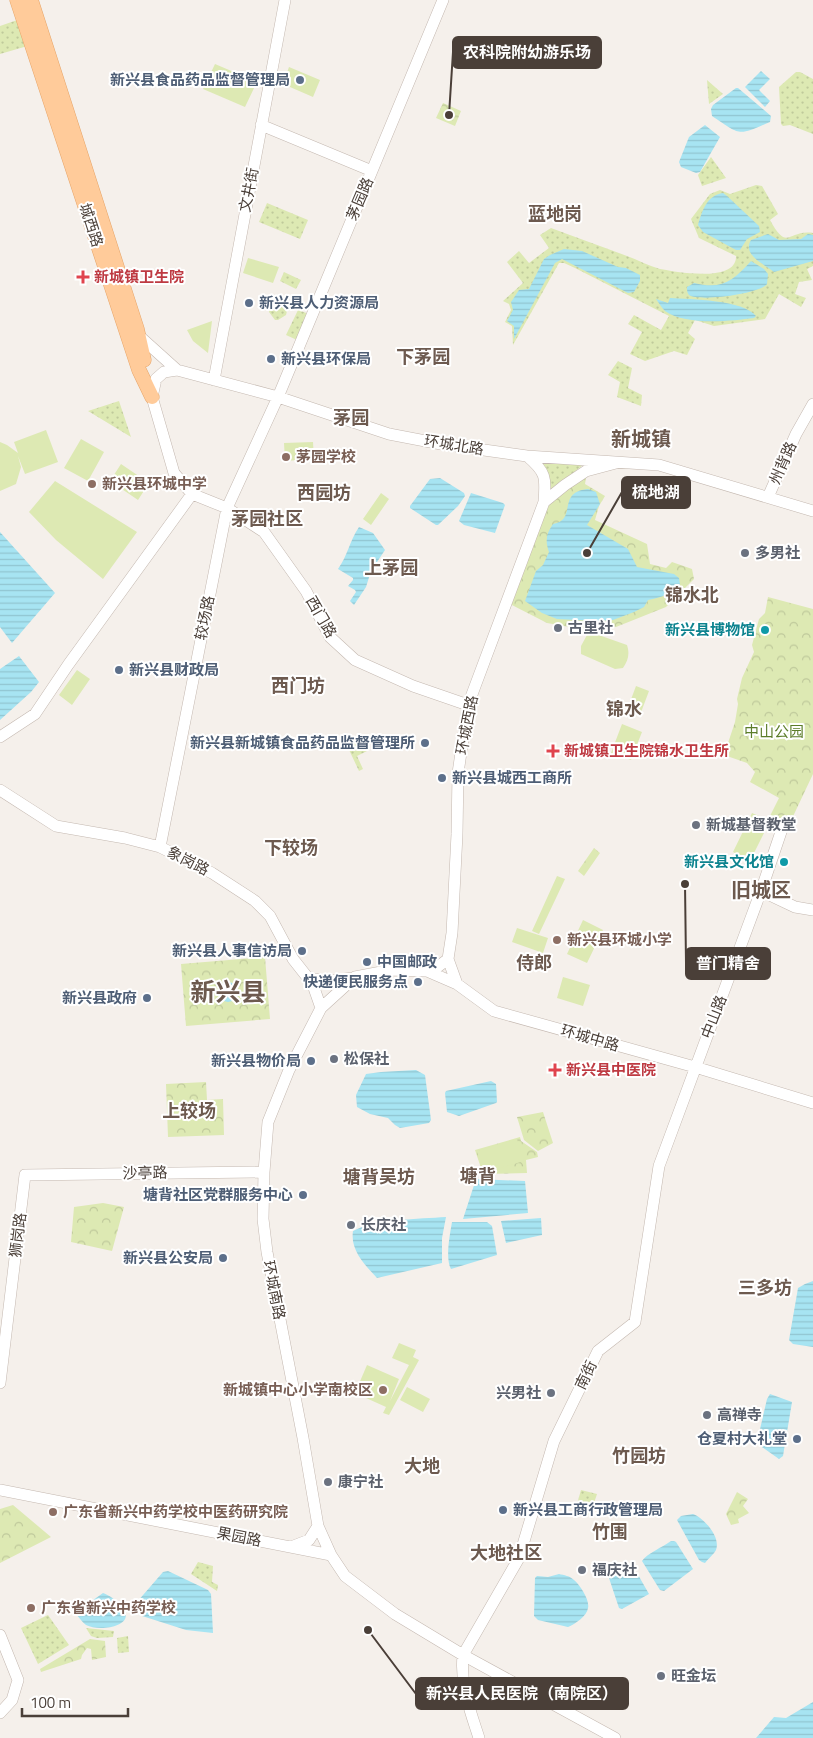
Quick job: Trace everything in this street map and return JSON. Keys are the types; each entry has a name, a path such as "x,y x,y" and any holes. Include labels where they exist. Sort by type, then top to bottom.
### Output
{"main road":[{"name":"城西路","path":"17,0 139,370 152,397"},
{"path":"31,0 137,329 152,397"}],"street":[{"name":"文井街","path":"214,380 284,0"},
{"name":"茅园路","path":"278,397 440,1"},
{"path":"261,125 372,171"},
{"name":"环城北路","path":"121,315 142,339 177,370 278,397 389,434 526,456 660,465 813,510"},
{"path":"152,397 156,379 164,372 177,370"},
{"name":"城西路","path":"152,397 174,474 192,494 227,508"},
{"name":"较场路","path":"160,847 227,508 278,397"},
{"name":"州背路","path":"768,497 796,434 813,404"},
{"name":"环城西路","path":"448,959 452,933 458,773 468,706 544,502 546,482 540,467 526,456"},
{"path":"544,502 586,471 616,463"},
{"path":"0,737 35,714 68,665 192,494"},
{"name":"西门路","path":"227,508 264,532 306,591 330,637 355,660 413,686 468,706"},
{"name":"象岗路","path":"0,790 56,826 125,838 160,847 212,873 255,901 270,916 314,988 321,1008"},
{"name":"中山路","path":"695,1067 784,826"},
{"path":"761,891 795,907 813,910"},
{"path":"308,978 328,981 392,970 425,971 436,969 448,959 457,984"},
{"name":"环城中路","path":"425,971 457,984 494,1011 813,1102"},
{"name":"环城南路","path":"355,977 321,1008 288,1072 268,1122 264,1172 263,1219 266,1252 303,1438 318,1526 331,1555 345,1576 395,1614 484,1667 614,1738"},
{"name":"南街","path":"463,1655 519,1558 554,1441 598,1351 635,1322 658,1166 695,1067"},
{"name":"沙亭路","path":"26,1175 264,1172"},
{"name":"狮岗路","path":"0,1383 26,1175"},
{"name":"果园路","path":"0,1490 331,1555"},
{"path":"291,1547 309,1540 318,1526"},
{"path":"0,1635 18,1680 12,1700 0,1713"},
{"path":"443,1643 452,1651 455,1658 479,1738"},
{"path":"463,1655 464,1692"},
{"path":"464,1692 469,1669 478,1666 484,1667"}],"green space":[{"path":"23,18 31,45 0,54 0,26"},
{"path":"215,64 257,82 245,107 203,89"},
{"path":"289,67 320,80 313,97 283,84"},
{"path":"796,72 800,72 813,79 813,134 790,125 783,126 781,124 779,87"},
{"path":"707,80 723,94 709,104"},
{"path":"443,103 461,111 455,126 436,118"},
{"path":"711,157 726,178 702,186 698,175"},
{"path":"756,185 762,186 778,214 770,220 781,235 785,238 798,234 813,233 813,266 807,269 812,280 799,282 795,294 806,298 801,307 779,294 765,319 714,326 695,320 688,333 695,339 687,355 674,351 645,361 630,354 642,332 628,324 634,315 661,330 669,316 575,268 559,263 513,345 512,326 505,322 511,310 509,304 503,301 523,283 507,262 519,251 529,263 549,248 540,235 551,228 660,269 704,274 717,273 727,270 734,264 736,256 699,238 691,219 710,194 720,190 730,194"},
{"path":"267,203 308,220 300,239 259,222"},
{"path":"248,258 279,267 273,283 243,273"},
{"path":"284,272 301,280 296,289 280,281"},
{"path":"277,295 286,297 289,303 286,315 275,320 269,312 273,297"},
{"path":"298,310 309,314 297,340 286,335"},
{"path":"212,321 208,353 193,341 187,330"},
{"path":"618,361 632,368 628,388 642,395 641,406 617,397 620,382 608,375"},
{"path":"119,401 131,437 88,411"},
{"path":"46,430 58,462 25,474 18,456 21,467 16,484 0,491 0,442 18,453 14,442"},
{"path":"81,439 104,452 88,481 64,468"},
{"path":"313,442 314,459 285,461 284,443"},
{"path":"536,460 588,461 548,493"},
{"path":"121,464 149,483 138,500 110,481"},
{"path":"587,472 585,484 605,496 599,506 595,520 647,544 650,564 666,568 672,562 692,569 694,579 666,607 616,627 586,630 547,623 506,602 544,502"},
{"path":"55,481 137,532 103,579 56,540 29,512"},
{"path":"381,493 389,499 371,525 363,519"},
{"name":"中山公园","path":"768,597 813,609 813,774 788,827 769,818 779,798 750,782 755,772 747,763 724,755 735,722 737,699 742,678 754,652 752,645 759,619 765,613"},
{"path":"593,633 627,645 628,657 623,668 615,669 581,654 581,646 587,635"},
{"path":"77,670 90,679 72,705 59,695"},
{"path":"636,686 649,691 640,715 627,710"},
{"path":"622,724 642,732 631,760 611,753"},
{"path":"343,737 355,740 369,750 357,756 363,769 359,771"},
{"path":"752,813 770,821 750,861 733,852"},
{"path":"594,848 600,853 584,876 578,871"},
{"path":"557,876 565,879 539,934 532,931"},
{"path":"583,920 603,930 587,963 567,954"},
{"path":"517,928 548,938 543,953 512,942"},
{"path":"265,957 270,1019 186,1026 181,964"},
{"path":"563,977 590,985 583,1006 557,998"},
{"path":"206,1082 207,1100 223,1099 224,1135 168,1137 166,1084"},
{"path":"171,1108 209,1108 209,1128 171,1128"},
{"path":"543,1112 553,1143 538,1151 524,1140 517,1117"},
{"path":"520,1137 521,1141 537,1152 538,1157 526,1160 527,1173 483,1174 475,1150"},
{"path":"517,1139 524,1161 483,1173 477,1151"},
{"path":"103,1203 124,1207 112,1251 71,1242 74,1207"},
{"path":"399,1343 416,1350 413,1357 419,1360 389,1415 383,1413 386,1407 355,1393 367,1365 399,1379 390,1401 409,1365 392,1358"},
{"path":"407,1387 430,1399 423,1412 400,1400"},
{"path":"581,1490 597,1494 590,1515 575,1511"},
{"path":"737,1492 748,1499 743,1506 749,1513 738,1519 739,1523 731,1525 726,1514"},
{"path":"13,1505 51,1537 0,1563 0,1509"},
{"path":"198,1562 213,1566 212,1582 218,1585 217,1591 191,1574"},
{"path":"48,1615 69,1645 38,1664 21,1628"},
{"path":"86,1628 114,1631 113,1637 97,1638 91,1636"},
{"path":"128,1636 129,1652 118,1653 117,1638"},
{"path":"90,1639 105,1641 106,1657 92,1660 91,1649 87,1648 81,1659 41,1672 40,1669"}],"water":[{"path":"761,71 770,79 759,90 770,101 765,107 745,87"},
{"path":"736,88 771,116 770,122 745,132 740,132 712,116 711,109 713,105"},
{"path":"705,125 720,137 700,172 696,173 681,167 679,162 689,137"},
{"path":"723,193 759,226 760,232 747,239 740,250 736,250 703,232 698,225 703,209 709,200 717,194"},
{"path":"768,234 779,240 801,239 808,234 813,235 813,261 774,272 755,259 749,250 751,240"},
{"path":"564,249 582,251 618,267 626,268 640,275 640,281 634,292 628,293 562,259 555,263 514,339 514,326 507,321 513,310 511,302 519,290 529,289 544,259"},
{"path":"751,261 764,269 768,274 767,284 762,288 730,296 705,298 689,295 687,287 694,283 712,285 726,282 738,274"},
{"path":"670,298 729,304 750,311 756,316 754,318 721,321 685,319 665,311 656,299 668,303"},
{"path":"440,478 464,493 465,496 458,506 436,525 410,508 410,506 430,479"},
{"path":"588,489 596,492 600,504 587,525 628,549 637,567 674,574 679,578 680,584 666,595 648,600 644,607 613,620 557,619 542,613 525,601 536,571 543,565 549,552 547,538 553,524 565,517 569,500 573,495 578,491"},
{"path":"471,493 505,505 495,533 464,525 459,521"},
{"path":"359,527 373,533 385,550 371,571 366,587 354,605 350,601 356,592 348,586 353,578 338,569"},
{"path":"0,532 55,593 12,643 0,627"},
{"path":"19,656 39,682 31,692 0,720 0,669"},
{"path":"228,982 235,985 238,992 235,999 228,1002 221,999 218,992 221,985"},
{"path":"416,1070 425,1075 431,1120 429,1123 400,1128 388,1118 370,1114 357,1107 356,1095 366,1074"},
{"path":"491,1081 496,1084 496,1103 459,1116 447,1112 446,1091"},
{"path":"476,1179 525,1181 528,1213 463,1219"},
{"path":"446,1217 442,1238 442,1263 377,1278 356,1251 353,1231 362,1227 398,1220"},
{"path":"541,1218 542,1235 506,1243 501,1221"},
{"path":"452,1222 487,1222 492,1226 497,1255 451,1269 448,1253"},
{"path":"813,1281 813,1347 793,1344 789,1340 798,1288"},
{"path":"770,1394 792,1402 783,1456 779,1459 757,1442 767,1399"},
{"path":"693,1514 702,1519 716,1539 716,1550 705,1563 699,1560 677,1520 681,1516"},
{"path":"671,1541 676,1542 693,1569 664,1591 660,1590 642,1561"},
{"path":"168,1571 208,1590 211,1594 213,1633 186,1630 139,1615 137,1602 163,1572"},
{"path":"628,1571 637,1573 649,1594 622,1609 619,1608 609,1578"},
{"path":"559,1574 569,1577 576,1582 588,1601 587,1611 583,1617 568,1627 538,1620 534,1616 535,1578 537,1576 548,1577"},
{"path":"103,1593 112,1597 117,1602 125,1611 126,1617 123,1622 109,1627 101,1628 86,1625 75,1613"},
{"path":"813,1702 813,1738 756,1738 774,1717 786,1718"}],"place":[{"name":"新兴县食品药品监督管理局","path":"300,80"},
{"name":"农科院附幼游乐场","path":"449,115"},
{"name":"新城镇卫生院","path":"83,277"},
{"name":"新兴县人力资源局","path":"249,303"},
{"name":"新兴县环保局","path":"271,359"},
{"name":"茅园学校","path":"286,457"},
{"name":"新兴县环城中学","path":"92,484"},
{"name":"梳地湖","path":"587,553"},
{"name":"多男社","path":"745,553"},
{"name":"古里社","path":"558,628"},
{"name":"新兴县博物馆","path":"765,630"},
{"name":"新兴县财政局","path":"119,670"},
{"name":"新兴县新城镇食品药品监督管理所","path":"425,743"},
{"name":"新城镇卫生院锦水卫生所","path":"553,751"},
{"name":"新兴县城西工商所","path":"442,778"},
{"name":"新城基督教堂","path":"696,825"},
{"name":"新兴县文化馆","path":"784,862"},
{"name":"普门精舍","path":"685,884"},
{"name":"新兴县环城小学","path":"557,940"},
{"name":"新兴县人事信访局","path":"302,951"},
{"name":"中国邮政","path":"367,962"},
{"name":"快递便民服务点","path":"418,982"},
{"name":"新兴县政府","path":"147,998"},
{"name":"松保社","path":"334,1059"},
{"name":"新兴县物价局","path":"311,1061"},
{"name":"新兴县中医院","path":"555,1070"},
{"name":"塘背社区党群服务中心","path":"303,1195"},
{"name":"长庆社","path":"351,1225"},
{"name":"新兴县公安局","path":"223,1258"},
{"name":"新城镇中心小学南校区","path":"383,1390"},
{"name":"兴男社","path":"551,1393"},
{"name":"高禅寺","path":"707,1415"},
{"name":"仓夏村大礼堂","path":"797,1439"},
{"name":"康宁社","path":"328,1482"},
{"name":"新兴县工商行政管理局","path":"503,1510"},
{"name":"广东省新兴中药学校中医药研究院","path":"53,1512"},
{"name":"福庆社","path":"582,1570"},
{"name":"广东省新兴中药学校","path":"31,1608"},
{"name":"新兴县人民医院（南院区）","path":"368,1630"},
{"name":"旺金坛","path":"661,1676"}],"district":[{"name":"蓝地岗","path":"555,214"},
{"name":"下茅园","path":"423,357"},
{"name":"茅园","path":"351,418"},
{"name":"新城镇","path":"641,439"},
{"name":"西园坊","path":"324,493"},
{"name":"茅园社区","path":"267,519"},
{"name":"上茅园","path":"391,568"},
{"name":"锦水北","path":"692,595"},
{"name":"西门坊","path":"298,686"},
{"name":"锦水","path":"624,709"},
{"name":"下较场","path":"291,848"},
{"name":"旧城区","path":"761,890"},
{"name":"侍郎","path":"534,963"},
{"name":"新兴县","path":"228,992"},
{"name":"上较场","path":"189,1111"},
{"name":"塘背","path":"478,1176"},
{"name":"塘背吴坊","path":"379,1177"},
{"name":"三多坊","path":"765,1288"},
{"name":"竹园坊","path":"639,1456"},
{"name":"大地","path":"422,1466"},
{"name":"竹围","path":"610,1532"},
{"name":"大地社区","path":"506,1553"}]}
